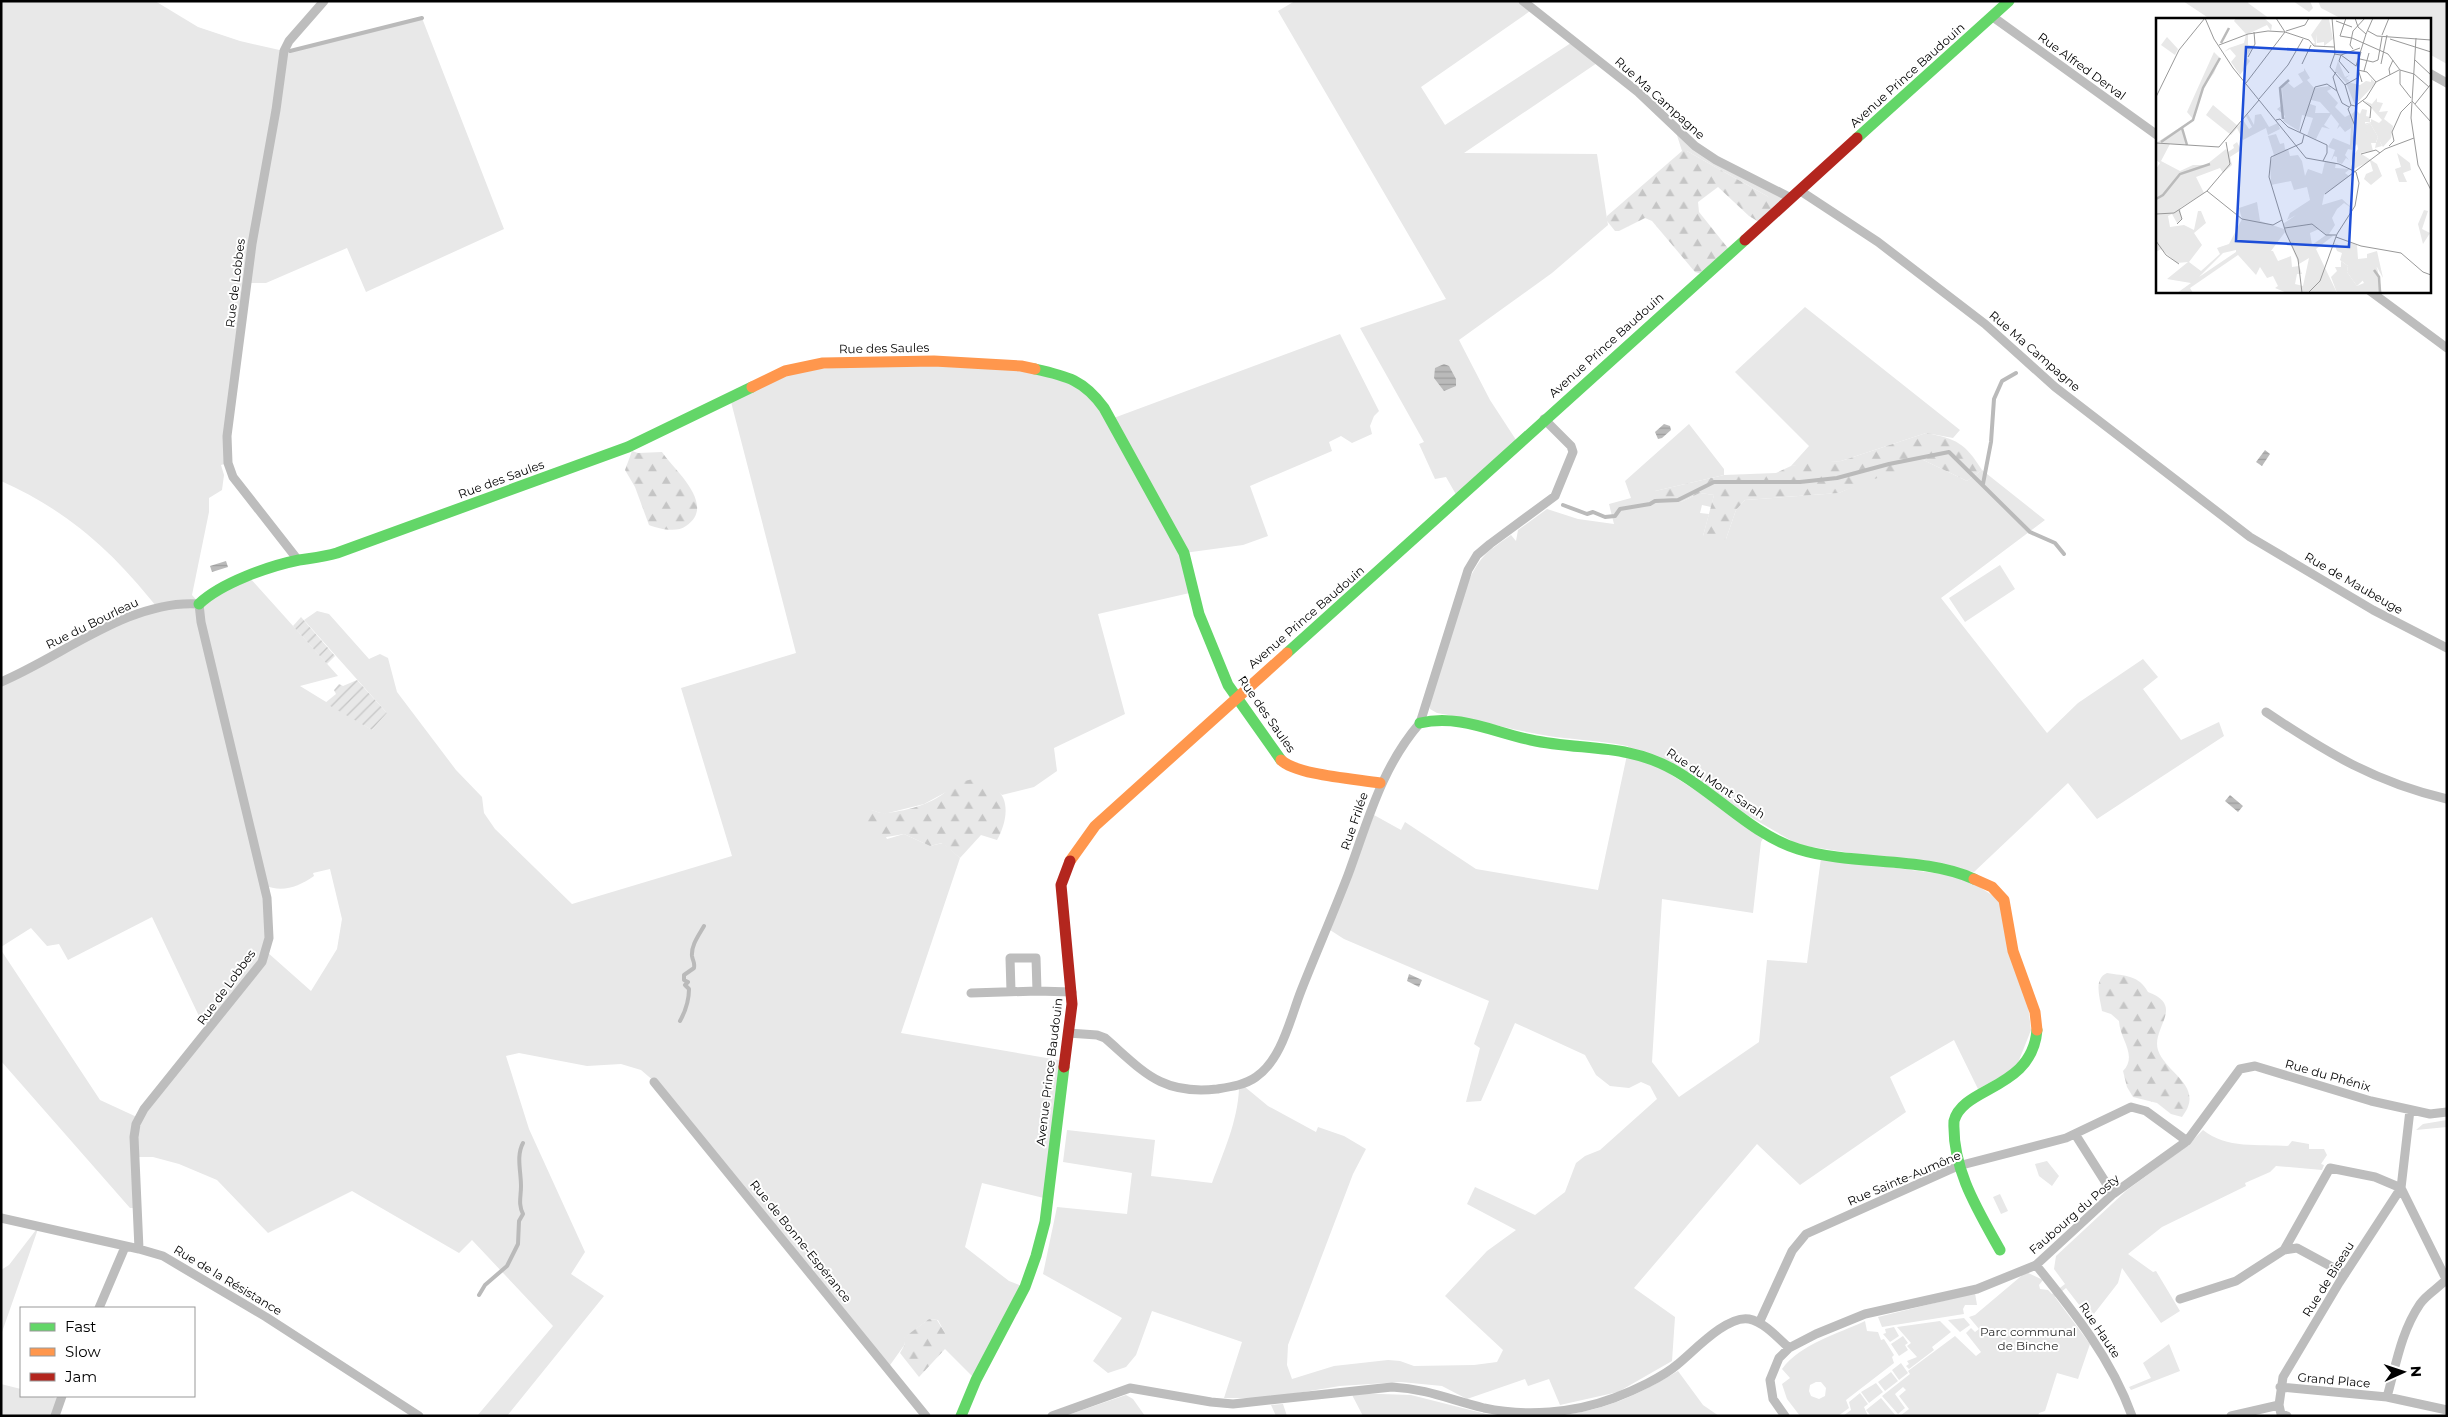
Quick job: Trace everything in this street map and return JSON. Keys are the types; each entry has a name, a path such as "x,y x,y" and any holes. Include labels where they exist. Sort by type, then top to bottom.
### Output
{"street":[{"name":"Rue de Lobbes","path":"298,560 233,477 228,463 227,436 252,244 276,110 284,51 288,41 324,1"},
{"name":"Rue Ma Campagne","path":"1523,1 1638,92 1675,129 1701,151 1795,194 1878,242 1964,307 2055,387 2250,537"},
{"name":"Avenue Prince Baudouin","path":"964,1414 976,1380 1025,1287 1045,1222 1072,992 1060,893 1067,866 1079,847 1096,826 1237,697 1363,586 1544,419 2009,1"},
{"name":"Rue Alfred Derval","path":"1993,17 2156,134"},
{"path":"2430,74 2447,83"},
{"path":"2371,292 2447,348"},
{"name":"Rue des Saules","path":"199,604 204,597 212,592 298,560 320,558 355,547 628,447 785,371 823,363 916,361 1021,366 1067,376 1093,393 1104,408 1184,553 1199,614 1228,685 1286,765 1307,771 1380,783"},
{"name":"Rue Frilée","path":"1068,1033 1097,1035 1105,1038 1147,1075 1170,1086 1212,1089 1232,1087 1255,1078 1263,1072 1279,1049 1340,896 1380,783 1406,741 1420,723 1468,570 1477,555 1555,496 1566,473 1573,452 1571,446 1544,419"},
{"name":"Rue de Maubeuge","path":"2250,537 2373,610 2447,648"},
{"name":"Rue du Bourleau","path":"1,682 141,612 168,604 199,604"},
{"name":"Rue de Lobbes","path":"140,1249 134,1157 136,1124 144,1109 262,962 269,938 267,898 201,622 199,604"},
{"path":"2266,712 2319,748 2354,767 2391,783 2447,799"},
{"name":"Rue du Mont Sarah","path":"1420,723 1434,719 1453,720 1534,741 1642,755 1673,770 1755,826 1800,849 1870,862 1948,870 1975,877 1992,887 2004,900 2013,953 2037,1013 2038,1031 2028,1058 2017,1072 1955,1115 1953,1125 1958,1166"},
{"path":"1011,991 1010,958 1036,958 1037,990"},
{"path":"971,993 1037,990 1072,992"},
{"name":"Rue du Phénix","path":"2240,1069 2255,1066 2410,1110 2430,1114 2447,1112"},
{"name":"Faubourg du Posty","path":"1785,1416 1773,1399 1770,1380 1779,1358 1789,1348 1816,1334 1865,1314 1977,1289 2022,1269 2036,1265 2113,1194 2187,1141 2240,1069"},
{"name":"Rue de Bonne-Espérance","path":"654,1082 926,1416"},
{"name":"Rue Sainte-Aumône","path":"1759,1323 1792,1251 1806,1234 1958,1166 2075,1134 2123,1109 2137,1108 2146,1111 2187,1141"},
{"path":"2387,1397 2408,1326 2421,1302 2446,1281 2401,1188 2410,1110"},
{"path":"2075,1134 2113,1194"},
{"path":"1958,1166 2000,1250"},
{"path":"2284,1250 2330,1168 2375,1176 2401,1188"},
{"name":"Rue de Biseau","path":"2280,1387 2294,1358 2345,1274 2401,1188"},
{"name":"Rue de la Résistance","path":"1,1218 140,1249 163,1256 266,1317 419,1416"},
{"path":"99,1307 125,1247"},
{"path":"2180,1299 2236,1280 2284,1250 2297,1248 2345,1274"},
{"name":"Rue Haute","path":"2036,1265 2074,1312 2109,1364 2124,1393 2132,1416"},
{"path":"1052,1416 1130,1388 1233,1404 1392,1387 1419,1388 1465,1403 1508,1412 1550,1412 1582,1407 1615,1398 1678,1365 1732,1321 1749,1319 1759,1323 1789,1348"},
{"name":"Grand Place","path":"2279,1405 2280,1387 2387,1397 2447,1410"},
{"path":"55,1416 62,1397"},
{"path":"2231,1416 2279,1405 2281,1414 2287,1416"}],"green space":[{"path":"1,1 155,1 198,27 240,41 284,51 422,18 504,229 366,292 347,248 266,283 247,283 228,463 221,465 224,475 222,490 209,498 209,512 192,595 199,603 249,577 338,676 300,686 372,730 387,713 304,620 317,611 329,614 369,659 380,654 388,658 397,692 456,770 482,797 484,813 495,829 572,904 732,856 681,688 796,653 730,398 785,371 934,361 1067,376 1111,419 1340,334 1379,411 1374,416 1370,426 1372,434 1352,443 1341,436 1329,442 1332,451 1250,486 1268,536 1243,545 1184,553 1194,592 1098,614 1125,714 1054,748 1057,771 1034,787 1002,795 995,789 948,791 924,804 884,814 871,810 887,839 904,834 930,846 943,843 960,858 901,1033 1064,1061 1048,1199 982,1183 965,1247 1009,1281 1025,1287 976,1380 945,1349 945,1333 938,1320 929,1319 903,1339 905,1344 888,1368 655,1082 641,1070 621,1064 587,1066 519,1053 506,1056 529,1129 585,1252 571,1274 604,1296 507,1416 477,1416 553,1326 472,1240 459,1253 352,1191 268,1233 217,1180 179,1164 153,1157 134,1157 136,1208 130,1208 1,1061 1,950 100,1100 139,1118 207,1033 152,917 68,960 59,944 47,946 31,928 1,947 1,682 156,606 122,567 87,534 47,505 1,481","holes":["330,869 342,919 337,949 311,991 267,952 264,885 277,889 290,888 308,880 314,876 313,873"]},
{"path":"1295,1 1523,1 1533,9 1421,87 1445,125 1574,41 1600,61 1464,153 1597,154 1608,225 1552,273 1459,340 1490,400 1518,443 1458,498 1446,477 1435,479 1419,444 1424,442 1360,328 1446,299 1278,11"},
{"path":"2183,1 2249,1 2248,3 2269,18 2208,18"},
{"path":"2293,1 2310,1 2313,8 2309,12"},
{"path":"2318,1 2447,1 2447,64 2430,55 2430,18 2340,18 2321,8"},
{"path":"1675,129 1695,146 1791,198 1779,208 1767,196 1687,151 1682,151"},
{"path":"1682,151 1687,151 1777,203 1759,222 1749,216 1718,187 1698,202 1699,212 1731,252 1705,275 1695,272 1652,221 1645,218 1619,231 1615,231 1607,221 1607,216"},
{"path":"1805,307 1960,430 1953,438 1926,433 1841,461 1791,466 1809,446 1735,372"},
{"path":"1689,424 1724,469 1724,475 1655,491 1681,502 1700,493 1714,495 1711,507 1702,505 1700,513 1709,514 1703,536 1726,539 1736,510 1745,500 1839,493 1917,457 1967,481 1982,470 2045,520 1941,598 2047,733 2078,703 2143,659 2158,677 2143,689 2181,740 2219,722 2224,736 2097,819 2068,783 1974,872 1799,845 1627,746 1530,733 1437,713 1430,709 1429,700 1459,603 1475,568 1484,556 1511,535 1516,541 1518,530 1547,509 1578,519 1614,524 1609,504 1631,498 1625,481"},
{"path":"1926,433 1953,440 1965,448 1982,470 1967,481 1917,457 1909,468 1865,482 1839,493 1745,500 1736,510 1726,539 1705,541 1703,536 1714,495 1700,493 1681,502 1660,504 1655,491 1724,475 1776,473 1791,466 1841,461"},
{"path":"632,451 638,453 662,452 683,478 695,498 697,508 694,518 686,526 673,530 649,525 635,487 625,470"},
{"path":"2000,565 2015,589 1965,622 1949,598"},
{"path":"301,617 335,656 327,664 293,626"},
{"path":"357,680 387,713 372,730 325,703 336,694 334,690 339,684 343,686"},
{"path":"1627,755 1645,758 1765,835 1761,842 1753,913 1662,899 1652,1062 1679,1097 1759,1042 1767,960 1807,963 1821,858 1964,877 1998,899 2027,997 2031,1030 2016,1068 1978,1089 1954,1040 1890,1077 1906,1112 1800,1185 1757,1144 1634,1288 1675,1317 1672,1361 1618,1392 1560,1405 1549,1379 1528,1386 1525,1379 1467,1399 1442,1386 1401,1382 1340,1386 1267,1398 1224,1398 1242,1342 1152,1311 1136,1355 1126,1367 1108,1373 1093,1361 1122,1318 1043,1274 1057,1207 1127,1214 1132,1173 1063,1162 1067,1130 1155,1140 1151,1176 1212,1183 1233,1125 1239,1088 1245,1087 1268,1106 1316,1132 1318,1127 1344,1136 1366,1149 1353,1174 1288,1345 1287,1365 1292,1379 1334,1366 1388,1360 1400,1361 1414,1366 1474,1365 1497,1362 1503,1350 1445,1296 1487,1251 1516,1230 1467,1204 1475,1187 1535,1215 1565,1192 1576,1163 1585,1156 1600,1150 1657,1099 1650,1086 1641,1082 1629,1088 1610,1086 1596,1075 1585,1055 1515,1023 1481,1101 1466,1102 1480,1048 1474,1044 1489,1001 1344,939 1330,930 1374,815 1401,830 1405,822 1476,869 1598,890"},
{"path":"973,779 993,787 1001,794 1006,814 997,840 981,835 960,858 942,843 930,846 904,834 875,839 868,834 862,825 864,813 871,810 886,813 913,808 932,801 952,784"},
{"path":"2107,973 2136,979 2148,992 2165,1004 2165,1018 2157,1042 2158,1050 2168,1066 2182,1081 2190,1097 2182,1117 2171,1114 2157,1103 2133,1097 2127,1087 2123,1071 2129,1059 2129,1053 2119,1021 2111,1014 2102,1011 2098,989 2100,980"},
{"path":"2447,1120 2447,1127 2416,1130 2423,1124"},
{"name":"Parc communal de Binche","path":"2203,1130 2212,1136 2232,1143 2288,1146 2292,1141 2309,1144 2309,1149 2324,1149 2327,1155 2321,1164 2324,1165 2322,1170 2276,1166 2270,1172 2245,1183 2246,1186 2162,1227 2128,1254 2153,1272 2156,1271 2180,1311 2161,1323 2122,1268 2118,1283 2090,1319 2066,1288 2055,1297 2090,1344 2078,1379 2057,1373 2045,1411 2039,1413 2038,1416 1900,1416 1909,1409 1899,1396 1906,1390 1903,1387 1895,1394 1905,1408 1898,1414 1882,1396 1910,1374 1908,1371 1955,1336 1976,1356 1981,1352 1966,1333 1971,1328 1975,1332 1979,1329 1969,1317 1975,1315 2026,1272 2043,1280 2039,1285 2040,1289 2048,1290 2052,1294 2065,1284 2054,1269 2056,1256 2127,1190 2187,1146"},
{"path":"2047,1161 2059,1176 2052,1186 2039,1176 2035,1164"},
{"path":"2000,1194 2008,1211 2001,1214 1993,1197"},
{"path":"39,1226 1,1335 1,1270 9,1265"},
{"path":"1975,1293 1977,1305 1965,1305 1963,1309 1964,1314 1882,1327 1878,1317"},
{"path":"1964,1318 1970,1325 1960,1332 1948,1320"},
{"path":"929,1319 937,1320 945,1333 945,1349 919,1377 900,1353 905,1344 902,1339"},
{"path":"1865,1321 1867,1331 1878,1332 1881,1340 1884,1339 1894,1355 1892,1357 1894,1363 1846,1400 1849,1408 1838,1416 1800,1416 1787,1399 1782,1384 1790,1378 1782,1369 1790,1360 1809,1346","holes":["1821,1382 1826,1388 1825,1396 1819,1399 1811,1396 1809,1391 1810,1385"]},
{"path":"1940,1321 1951,1332 1932,1347 1934,1350 1909,1369 1906,1366 1909,1364 1907,1361 1917,1357 1907,1346 1911,1343 1897,1327"},
{"path":"1894,1327 1899,1336 1890,1342 1883,1334 1886,1333 1885,1329"},
{"path":"1903,1336 1908,1343 1905,1345 1908,1350 1899,1356 1891,1344"},
{"path":"2169,1344 2180,1371 2131,1390 2129,1387 2151,1378 2143,1363"},
{"path":"1901,1363 1908,1373 1899,1380 1892,1370"},
{"path":"1678,1371 1703,1405 1719,1416 1557,1416 1591,1410 1620,1401"},
{"path":"1891,1372 1898,1381 1885,1391 1878,1382"},
{"path":"1876,1383 1883,1392 1869,1403 1861,1392"},
{"path":"1,1384 20,1389 20,1397 53,1397 61,1399 55,1416 1,1416"},
{"path":"1351,1393 1411,1395 1494,1416 1363,1416"},
{"path":"1860,1393 1868,1404 1864,1407 1868,1416 1843,1416 1851,1410 1849,1402"},
{"path":"1126,1395 1133,1399 1145,1416 1065,1416"},
{"path":"1881,1398 1896,1416 1871,1416 1866,1410"},
{"path":"1283,1404 1287,1416 1276,1416 1271,1405"}],"shaded area":[{"path":"1444,364 1449,366 1456,379 1456,386 1444,391 1434,378 1435,368"},
{"path":"1664,424 1670,426 1671,430 1658,439 1655,432"},
{"path":"2265,450 2270,454 2262,466 2256,462"},
{"path":"226,561 228,567 212,572 210,566"},
{"path":"2230,795 2243,806 2238,812 2225,801"},
{"path":"1409,974 1422,980 1419,987 1407,981"}],"waterway":[{"path":"290,51 422,18"},
{"path":"1983,484 1991,442 1994,399 2002,381 2016,373"},
{"path":"1563,505 1587,514 1593,512 1605,517 1615,516 1620,509 1650,504 1655,501 1678,500 1714,482 1800,482 1837,478 1889,464 1949,452 2030,532 2055,543 2064,554"},
{"path":"680,1021 684,1014 689,993 689,989 685,985 688,982 684,980 684,975 694,968 693,948 704,926"},
{"path":"479,1295 485,1285 507,1266 518,1244 519,1221 523,1214 520,1204 519,1158 523,1143"}],"traffic: fast":[{"path":"1857,138 2009,1"},
{"path":"1287,653 1745,240"},
{"path":"1035,369 1066,377 1082,385 1104,408 1184,553 1199,614 1228,685 1281,760"},
{"path":"199,604 208,596 246,576 287,563 337,553 628,447 752,387"},
{"path":"1420,723 1434,721 1462,722 1531,740 1639,755 1674,770 1705,790 1749,824 1765,834 1798,849 1841,858 1933,867 1974,879"},
{"path":"2000,1250 1975,1204 1962,1172 1954,1139 1954,1121 1960,1110 1970,1100 2011,1076 2023,1065 2032,1050 2037,1030"},
{"path":"961,1416 976,1380 1025,1287 1036,1256 1045,1222 1064,1067"}],"traffic: slow":[{"path":"752,387 785,371 823,363 934,361 1021,366 1035,369"},
{"path":"1070,861 1095,826 1287,653"},
{"path":"1281,760 1289,765 1313,773 1380,783"},
{"path":"1974,879 1992,887 2004,900 2013,951 2035,1012 2037,1030"}],"traffic: jam":[{"path":"1745,240 1857,138"},
{"path":"1064,1067 1072,1004 1061,885 1070,861"}]}
